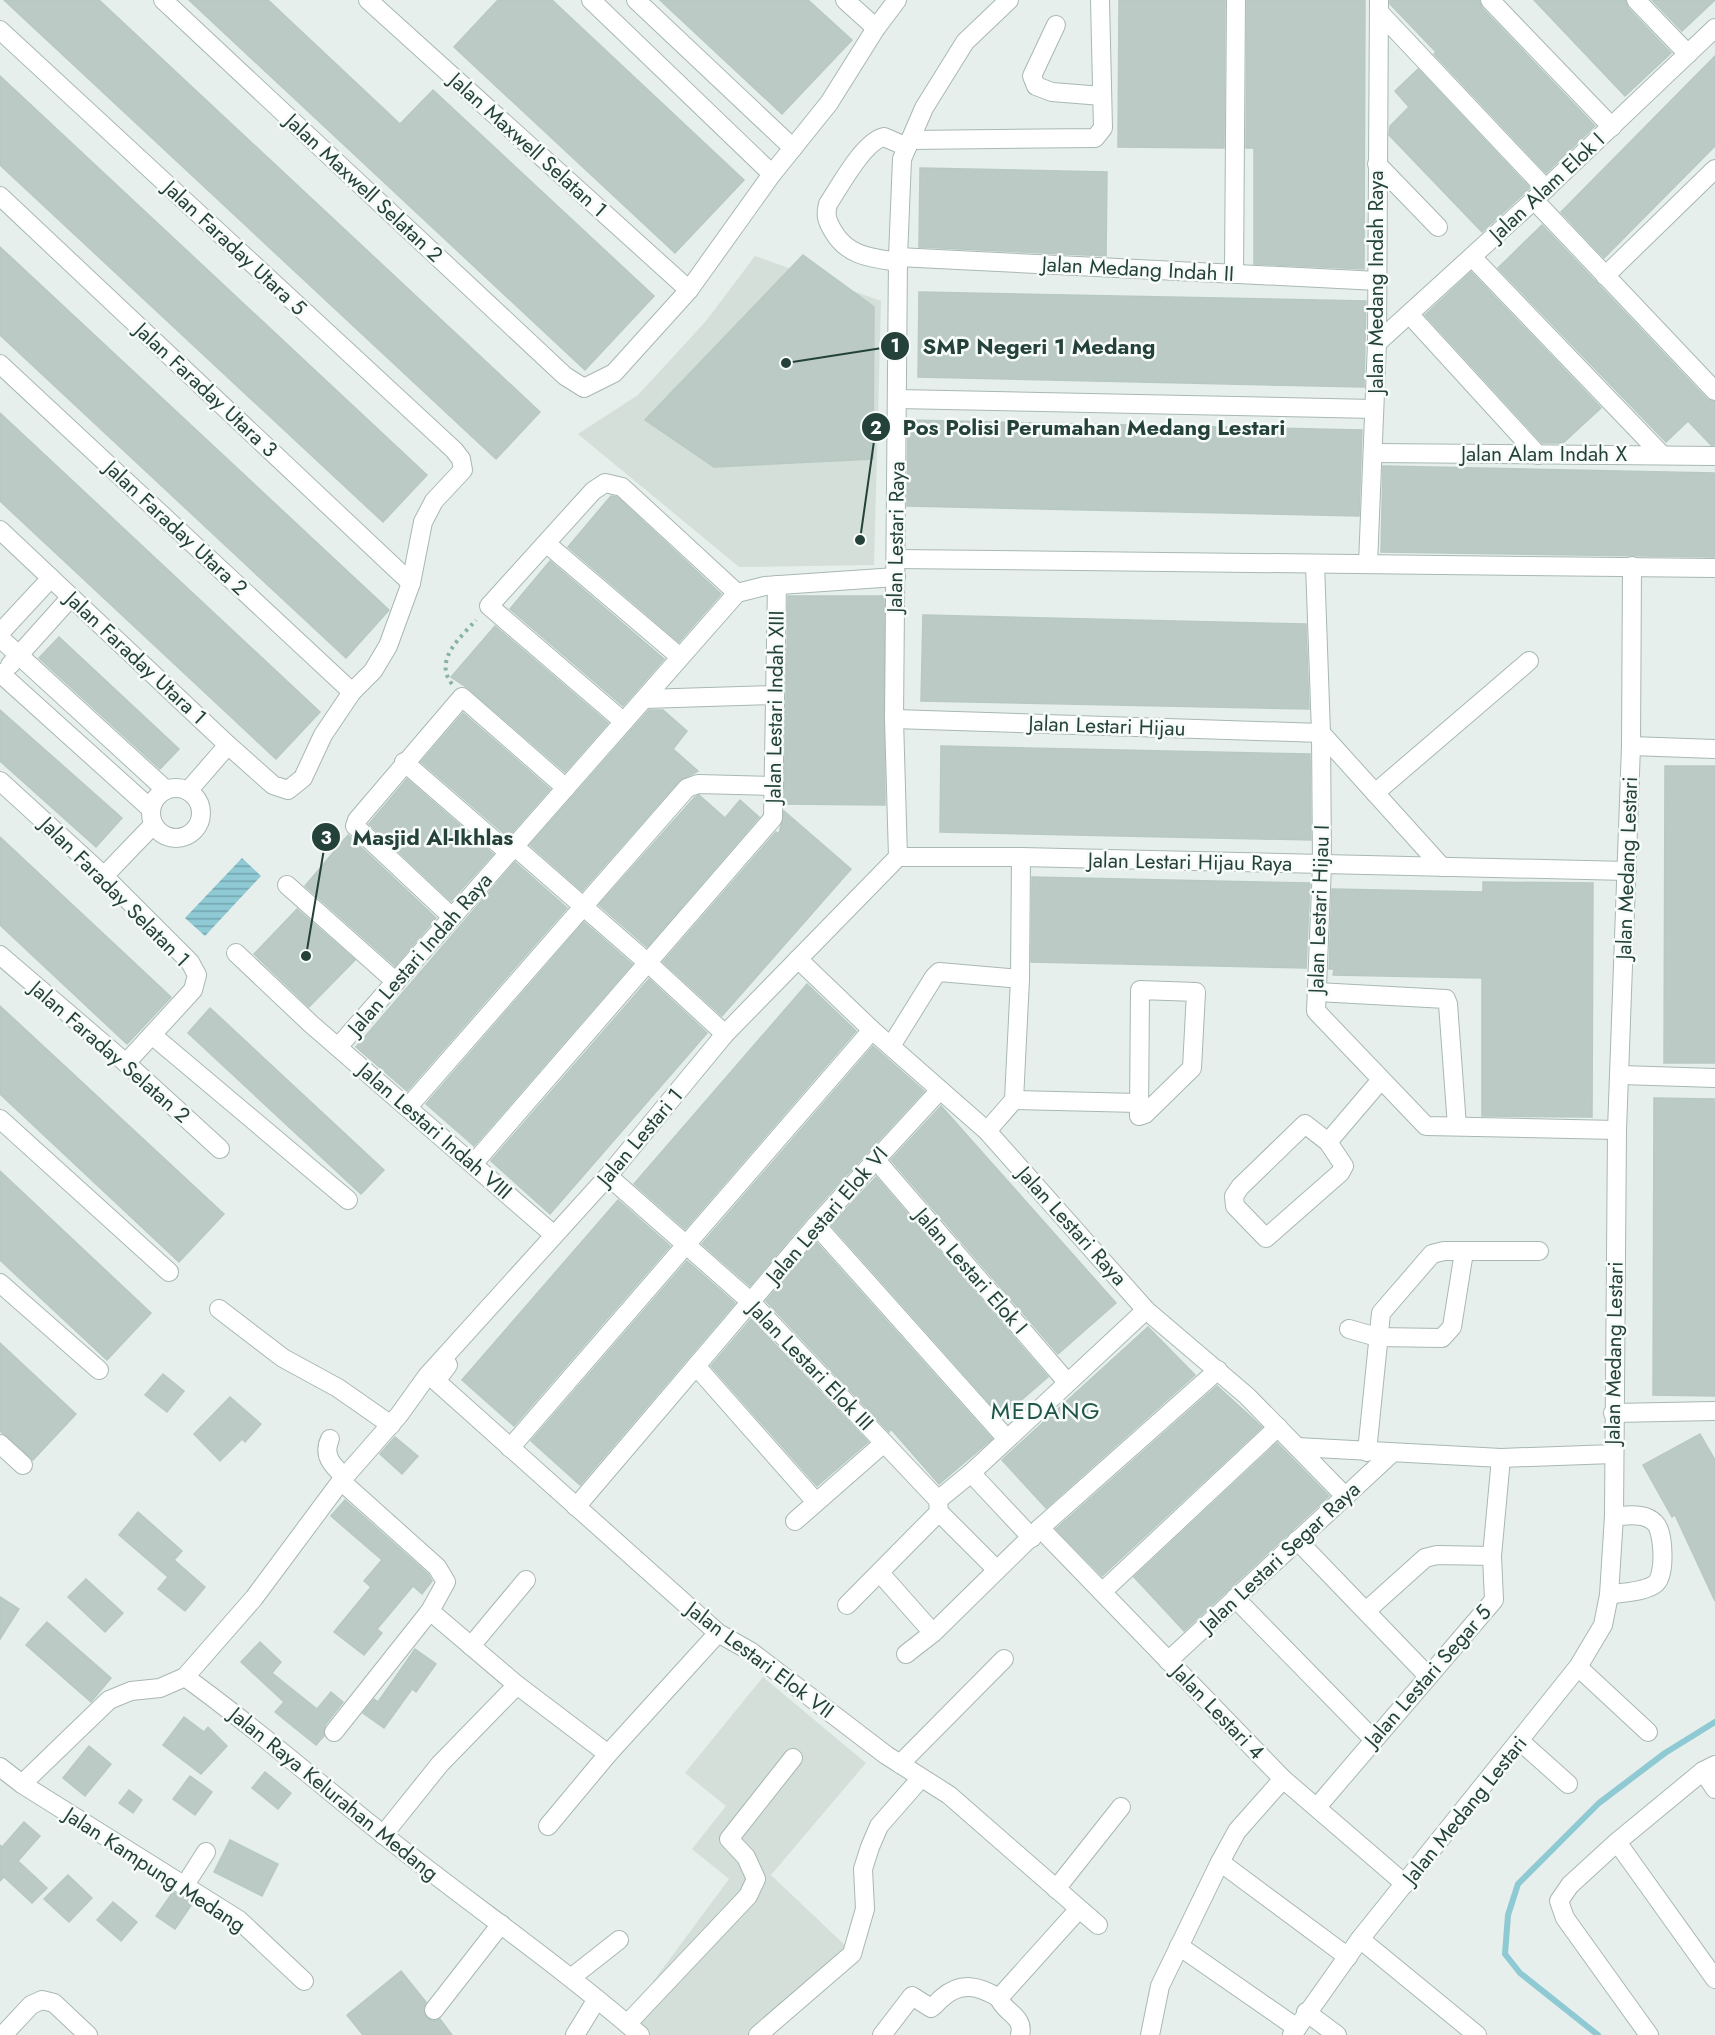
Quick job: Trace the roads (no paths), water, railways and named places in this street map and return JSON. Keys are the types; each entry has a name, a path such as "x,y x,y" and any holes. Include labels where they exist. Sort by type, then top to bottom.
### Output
{"street":[{"name":"Jalan Maxwell Selatan 2","path":"163,0 565,376 584,388 614,374 689,290"},
{"name":"Jalan Maxwell Selatan 1","path":"368,0 689,290"},
{"path":"591,0 772,174"},
{"path":"612,19 631,0"},
{"path":"636,0 793,148"},
{"path":"845,0 876,28"},
{"path":"689,290 772,174 829,103 876,28 897,0"},
{"name":"Jalan Lestari Raya","path":"898,857 894,719 898,260 902,159 924,108 965,42 1009,0"},
{"path":"909,143 1095,138 1103,128 1100,0"},
{"path":"1234,274 1236,0"},
{"path":"1490,0 1612,126"},
{"path":"1636,0 1688,54"},
{"path":"1379,6 1540,194 1605,276 1715,391"},
{"name":"Jalan Medang Indah Raya","path":"1368,564 1377,344 1379,6"},
{"path":"1056,25 1032,76 1036,86 1052,92 1102,96"},
{"name":"Jalan Alam Elok I","path":"1377,344 1715,28"},
{"name":"Jalan Faraday Utara 5","path":"0,30 454,450 461,459 463,470 434,501 423,522 411,583"},
{"name":"Jalan Medang Indah II","path":"909,143 884,137 876,141 865,150 828,204 825,213 837,237 853,253 898,260 1378,281"},
{"path":"1377,164 1438,227"},
{"path":"1605,276 1715,169"},
{"name":"Jalan Faraday Utara 3","path":"0,196 411,583"},
{"path":"1472,257 1662,455"},
{"path":"1409,314 1538,455"},
{"name":"Jalan Faraday Utara 2","path":"0,364 352,692"},
{"path":"898,399 1374,409"},
{"name":"Jalan Alam Indah X","path":"1374,453 1715,456"},
{"path":"624,722 489,606 593,491 605,483 622,487 737,592 896,568 1315,564 1715,568"},
{"name":"Jalan Faraday Utara 1","path":"0,530 273,785 288,790 303,778 323,735 352,692"},
{"path":"547,544 680,657"},
{"name":"Jalan Lestari Hijau I","path":"1315,564 1321,733 1322,865 1316,1011 1423,1125 1617,1130"},
{"name":"Jalan Medang Lestari","path":"1294,2031 1360,1940 1521,1742 1578,1667 1604,1625 1609,1595 1614,1516 1613,1413 1617,1130 1621,1075 1631,746 1632,566"},
{"path":"0,633 51,578"},
{"path":"352,692 373,671 388,646 411,583"},
{"name":"Jalan Lestari Indah XIII","path":"474,1163 771,823 774,816 777,585"},
{"name":"Jalan Lestari Indah Raya","path":"338,1047 737,592"},
{"path":"71,597 0,674 152,817 164,837 180,839 194,832 202,818 199,802 188,790 177,788 166,790 156,797 152,817 104,876"},
{"path":"0,638 166,790"},
{"path":"1375,793 1528,661"},
{"path":"644,699 775,695"},
{"path":"452,917 355,826 357,820 404,762 462,697 566,788"},
{"name":"Jalan Lestari Hijau","path":"894,719 1321,733"},
{"path":"1321,733 1442,867"},
{"path":"188,790 228,745"},
{"path":"1631,746 1715,749"},
{"path":"404,762 582,905 725,1034"},
{"name":"Jalan Faraday Selatan 1","path":"0,781 104,876 190,962 197,975 193,990 126,1063"},
{"path":"408,1107 582,905 692,784 774,786"},
{"name":"Jalan Lestari Hijau Raya","path":"898,857 1627,871"},
{"name":"Jalan Lestari 1","path":"343,1479 391,1425 427,1376 608,1176 725,1034 898,857"},
{"path":"987,1131 1014,1100 1020,979 1021,858"},
{"path":"287,885 396,982"},
{"name":"Jalan Lestari Indah VIII","path":"236,953 338,1047 554,1235"},
{"name":"Jalan Faraday Selatan 2","path":"0,955 126,1063 220,1149"},
{"name":"Jalan Lestari Raya","path":"798,960 872,1030 987,1131 1146,1310 1218,1370 1278,1427 1344,1496"},
{"path":"891,1046 939,972 1020,979"},
{"path":"1140,990 1194,991 1192,1068 1145,1114 1139,1116 1138,1103 1140,990"},
{"path":"1317,992 1446,999 1457,1126"},
{"path":"510,1448 872,1030"},
{"name":"Jalan Faraday Selatan 2","path":"152,1035 348,1200"},
{"path":"1621,1075 1715,1078"},
{"path":"1328,1142 1380,1081"},
{"name":"Jalan Lestari Elok VI","path":"576,1507 816,1225 940,1090"},
{"path":"1014,1100 1138,1103"},
{"path":"0,1119 169,1272"},
{"path":"1303,1125 1308,1125 1328,1142 1341,1158 1344,1166 1340,1173 1266,1238 1234,1206 1234,1196 1240,1187 1303,1125"},
{"name":"Jalan Lestari Elok I","path":"876,1160 1067,1382"},
{"name":"Jalan Lestari Elok III","path":"608,1176 751,1302 884,1443 997,1570"},
{"path":"816,1225 1007,1439"},
{"path":"1367,1452 1377,1337 1382,1313 1432,1254 1539,1251"},
{"path":"1349,1329 1377,1337 1442,1338 1452,1327 1464,1252"},
{"path":"0,1283 99,1370"},
{"name":"Jalan Lestari Elok VII","path":"505,1288 505,1295 499,1305 436,1380 718,1633 750,1652 900,1764 949,1796 1098,1924"},
{"path":"219,1309 283,1358 338,1388 391,1425"},
{"path":"847,1605 880,1573 938,1506 971,1473 1146,1310"},
{"path":"696,1366 816,1502"},
{"path":"906,1654 933,1633 1036,1533 1218,1370"},
{"path":"1613,1413 1715,1411"},
{"path":"1102,1592 1278,1427"},
{"path":"330,1439 326,1447 327,1457 343,1479 437,1567 446,1582 430,1611 334,1732"},
{"path":"0,1443 23,1465"},
{"path":"795,1521 884,1443"},
{"name":"Jalan Lestari Segar Raya","path":"1297,1447 1501,1458 1613,1454"},
{"name":"Jalan Lestari Segar Raya","path":"1168,1661 1392,1453"},
{"name":"Jalan Lestari Segar 5","path":"1317,1808 1373,1739 1494,1600 1492,1557 1501,1458"},
{"name":"Jalan Lestari 4","path":"971,1473 1102,1592 1283,1779 1405,1884"},
{"path":"22,1784 109,1700 131,1691 160,1688 185,1677 254,1598 343,1479"},
{"path":"1609,1595 1652,1587 1662,1575 1661,1532 1654,1522 1643,1516 1614,1516"},
{"path":"1297,1540 1428,1676"},
{"path":"1366,1611 1425,1558 1437,1555 1492,1557"},
{"path":"880,1573 933,1633"},
{"path":"471,1646 526,1580"},
{"path":"1235,1598 1373,1739"},
{"path":"430,1611 517,1686 608,1754"},
{"path":"548,1826 608,1754 718,1633"},
{"path":"900,1764 1004,1659"},
{"path":"1578,1667 1648,1732"},
{"name":"Jalan Raya Kelurahan Medang","path":"185,1677 231,1710 383,1835 572,1977 633,2029"},
{"path":"383,1835 440,1764 517,1686"},
{"path":"1521,1742 1568,1784"},
{"path":"633,2029 748,1896 756,1879 746,1857 729,1839 793,1758"},
{"name":"Jalan Kampung Medang","path":"0,1767 22,1784 239,1920 304,1981"},
{"path":"1649,2035 1561,1910 1559,1901 1570,1885 1617,1842 1709,1768 1715,1789"},
{"path":"758,2035 852,1954 865,1909 862,1869 870,1847 879,1826 921,1778"},
{"path":"1152,2033 1160,1986 1220,1862 1237,1831 1283,1779"},
{"path":"1056,1889 1121,1807"},
{"path":"1617,1842 1715,1979"},
{"path":"185,1885 206,1852"},
{"path":"1220,1862 1348,1957"},
{"path":"999,1998 1079,1909"},
{"path":"434,2010 501,1924"},
{"path":"572,1977 619,1940"},
{"path":"1360,1940 1478,2035"},
{"path":"1179,1946 1294,2031"},
{"path":"882,2035 912,1996 931,2008 958,1987 974,1986 999,1998 1020,2022 1022,2028 1020,2035"},
{"path":"574,2035 597,1999"},
{"path":"8,2029 31,2005 42,2000 54,2003 88,2035"},
{"path":"1306,2012 1337,2035"}],"water":[{"path":"242,858 261,876 205,936 185,918"}],"waterway":[{"path":"1598,2035 1520,1973 1505,1954 1508,1915 1518,1884 1599,1803 1665,1753 1715,1722"}],"place":[{"name":"SMP Negeri 1 Medang","path":"786,363"},
{"name":"Pos Polisi Perumahan Medang Lestari","path":"860,540"},
{"name":"Masjid Al-Ikhlas","path":"306,956"}],"district":[{"name":"MEDANG","path":"1046,1411"}]}
